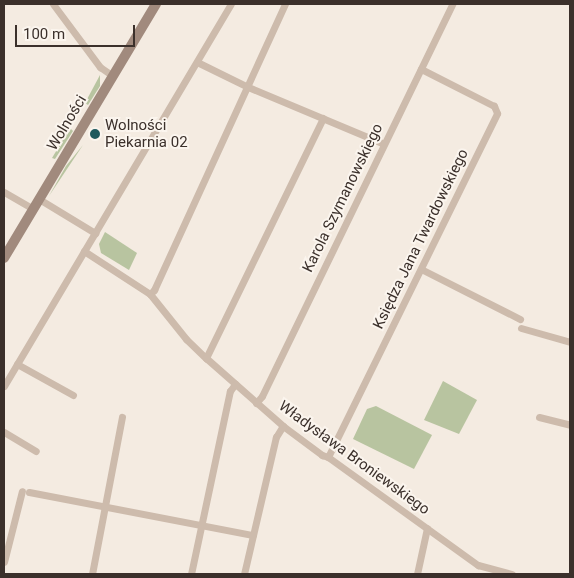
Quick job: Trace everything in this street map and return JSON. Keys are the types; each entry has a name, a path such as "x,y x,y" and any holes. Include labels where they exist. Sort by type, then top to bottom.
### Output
{"main road":[{"name":"Wolności","path":"4,258 156,4"}],"street":[{"path":"53,4 100,68 113,76"},
{"path":"4,386 231,4"},
{"path":"150,294 154,290 285,4"},
{"name":"Karola Szymanowskiego","path":"256,403 262,396 452,4"},
{"path":"197,62 248,87 384,144"},
{"name":"Księdza Jana Twardowskiego","path":"328,457 497,113 494,106 420,69"},
{"path":"206,358 323,118"},
{"path":"4,192 33,210"},
{"path":"39,199 95,233"},
{"name":"Władysława Broniewskiego","path":"84,251 150,294 186,339 206,358 283,426 322,456 328,457 478,566 512,574"},
{"path":"421,268 520,319"},
{"path":"521,328 570,342"},
{"path":"17,364 73,395"},
{"path":"191,574 230,391 235,384"},
{"path":"539,417 570,425"},
{"path":"92,574 122,418"},
{"path":"244,574 276,437 283,426"},
{"path":"4,432 36,451"},
{"path":"4,562 25,492 253,535"},
{"path":"417,574 427,528"}],"green space":[{"path":"100,75 100,86 88,105 85,103"},
{"path":"70,128 73,131 55,159 52,158"},
{"path":"83,145 49,196 66,166"},
{"path":"105,232 137,253 129,270 101,253 99,244"},
{"path":"443,381 477,400 459,434 424,420"},
{"path":"376,406 432,435 414,469 353,439 367,409"}],"place":[{"name":"Wolności Piekarnia 02","path":"95,134"}]}
